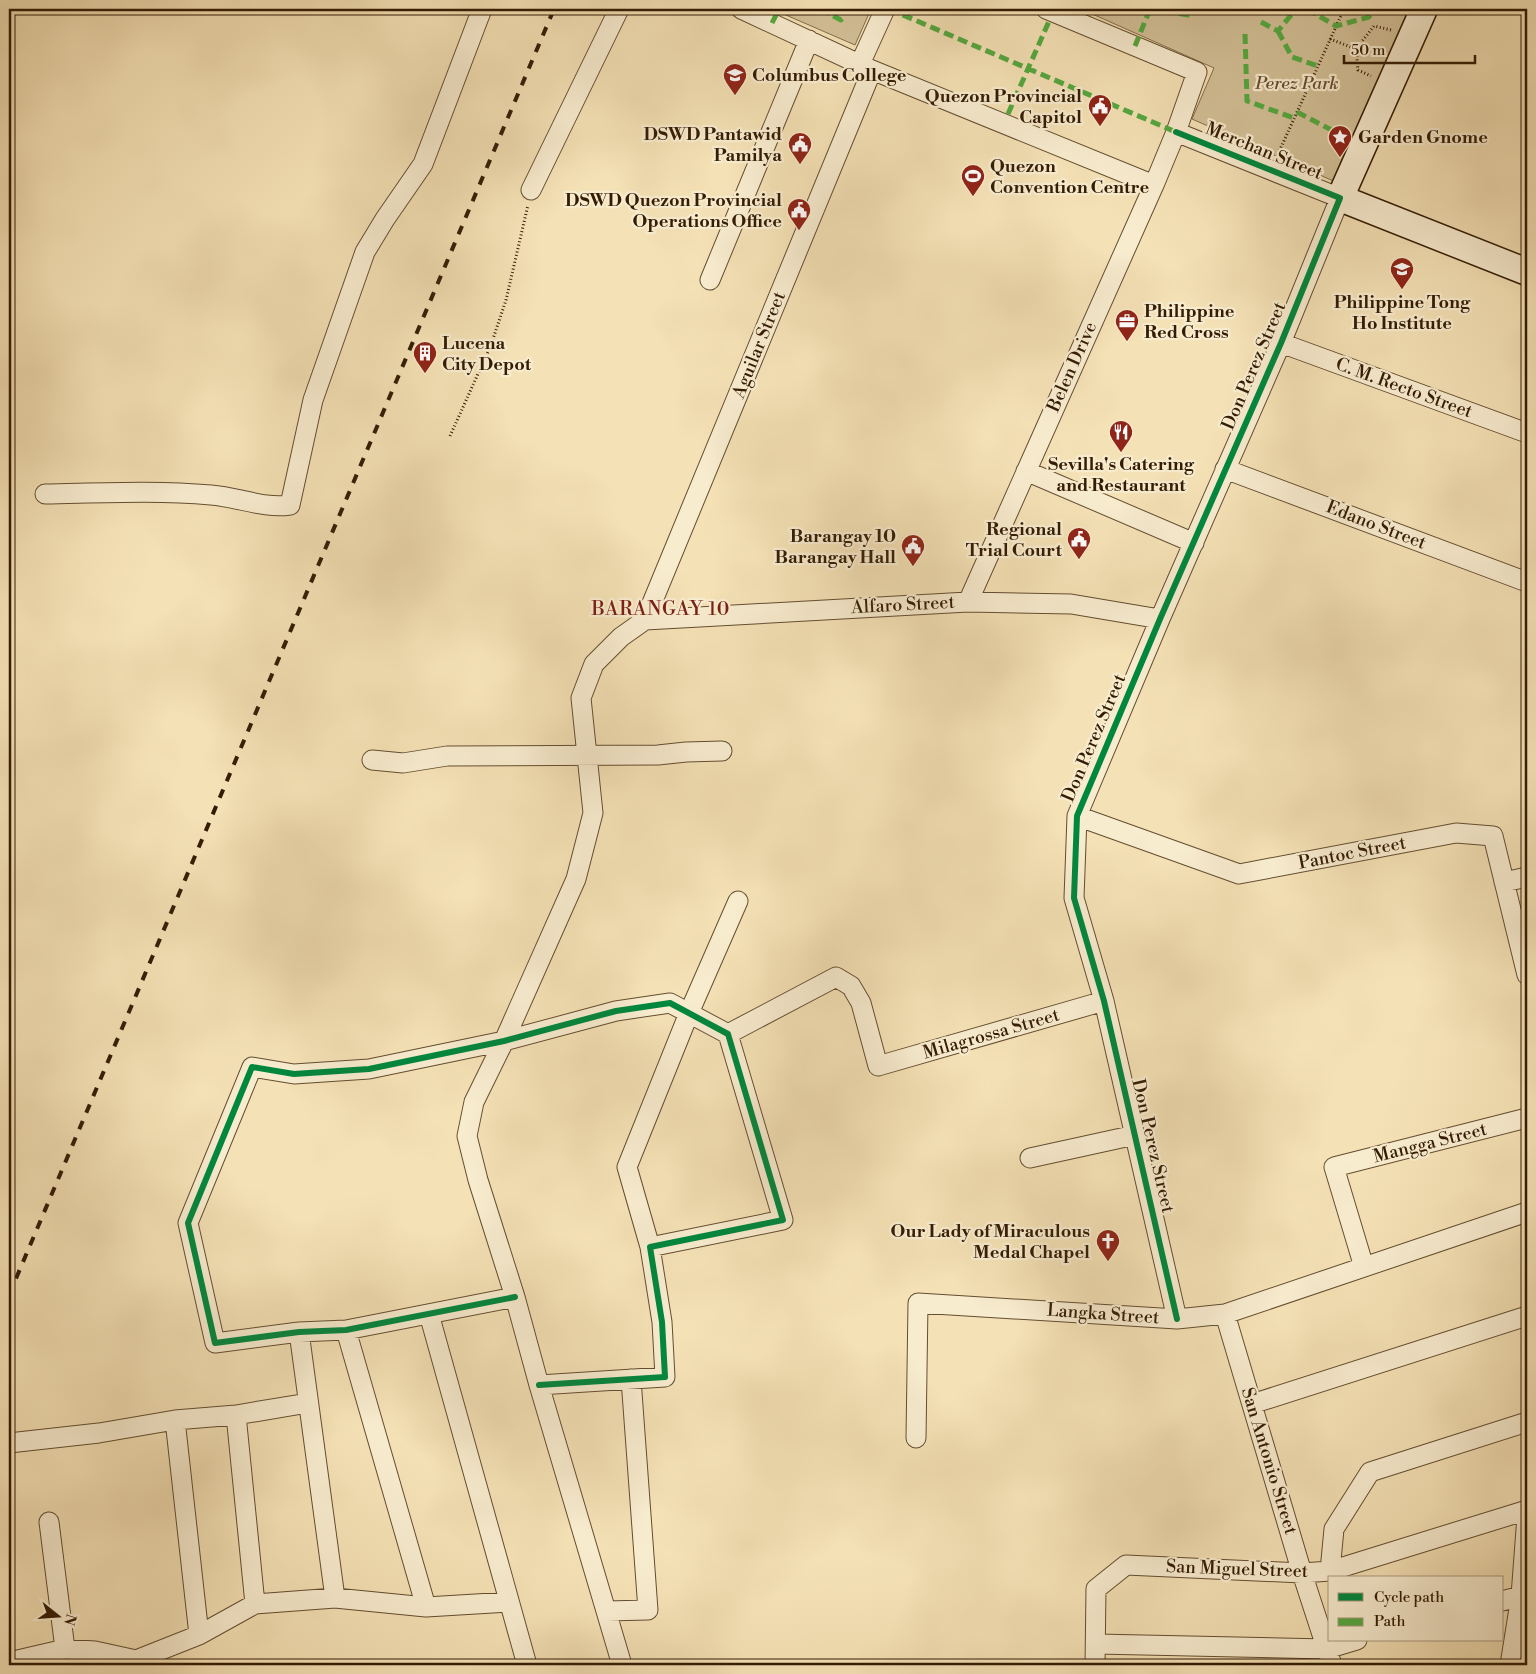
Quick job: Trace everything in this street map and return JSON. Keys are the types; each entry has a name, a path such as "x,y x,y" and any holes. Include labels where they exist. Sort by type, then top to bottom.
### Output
{"main road":[{"name":"Don Perez Street","path":"1340,198 1424,9"},
{"name":"Merchan Street","path":"1340,198 1527,272"}],"street":[{"path":"46,494 170,492 213,495 277,507 290,505 313,400 365,252 384,220 423,164 482,9"},
{"path":"531,190 619,9"},
{"path":"741,9 866,67 1154,186"},
{"name":"Aguilar Street","path":"645,620 866,67 885,9"},
{"name":"Belen Drive","path":"968,602 1154,186 1176,132 1197,72 1046,9"},
{"path":"710,280 809,40"},
{"name":"Merchan Street","path":"1176,132 1340,198"},
{"name":"Don Perez Street","path":"1177,1319 1104,1001 1074,898 1077,816 1160,618 1281,343 1340,198"},
{"name":"C. M. Recto Street","path":"1281,343 1527,433"},
{"name":"Edano Street","path":"1225,469 1527,582"},
{"path":"1026,471 1194,543"},
{"name":"Alfaro Street","path":"645,620 968,602 1071,604 1160,618"},
{"path":"622,1665 538,1385 515,1297 478,1180 467,1136 474,1102 504,1042 576,879 592,812 582,698 594,664 621,637 645,620"},
{"path":"372,760 403,763 447,756 658,755 722,751"},
{"name":"Pantoc Street","path":"1077,816 1238,874 1456,833 1493,836 1527,975"},
{"path":"1504,882 1527,877"},
{"path":"538,1385 665,1377 662,1322 650,1247 627,1167 689,1013 738,901"},
{"name":"Milagrossa Street","path":"728,1034 836,977 851,986 861,1004 878,1066 1104,1001"},
{"path":"515,1297 346,1330 299,1332 215,1343 188,1223 252,1067 294,1074 369,1069 504,1042 625,1010 670,1004 728,1034 782,1220 650,1247"},
{"name":"Mangga Street","path":"1364,1267 1334,1167 1527,1122"},
{"path":"1030,1158 1135,1134"},
{"name":"Langka Street","path":"916,1438 918,1303 1177,1319 1225,1314 1527,1212"},
{"path":"429,1314 527,1665"},
{"name":"San Antonio Street","path":"1225,1314 1329,1657"},
{"path":"1252,1404 1527,1316"},
{"path":"346,1330 426,1607"},
{"path":"299,1332 335,1598"},
{"path":"606,1611 648,1610 631,1379"},
{"path":"9,1444 99,1434 174,1420 236,1415 308,1403"},
{"path":"236,1415 255,1604"},
{"path":"174,1420 199,1635"},
{"path":"1330,1570 1334,1529 1370,1472 1527,1422"},
{"name":"San Miguel Street","path":"1096,1644 1096,1589 1126,1565 1302,1573 1330,1570 1527,1510"},
{"path":"1510,1665 1521,1596 1527,1516"},
{"path":"50,1522 66,1649"},
{"path":"1504,1600 1521,1596"},
{"path":"9,1662 66,1649 95,1651 134,1662 199,1635 255,1604 335,1598 426,1607 509,1602"},
{"path":"1095,1665 1096,1644 1329,1657 1354,1642"}],"path":[{"path":"1270,170 1344,9"},
{"path":"1375,77 1358,70 1356,49 1374,26 1397,31"},
{"path":"1330,39 1356,49"},
{"path":"450,436 491,345 506,300 531,190"}],"green space":[{"path":"772,9 871,9 855,45"},
{"name":"Perez Park","path":"1081,9 1414,9 1338,183 1192,119 1214,68"}],"railway":[{"path":"9,1295 554,9"}],"marked path":[{"path":"772,23 779,9"},
{"path":"820,9 841,20 846,9"},
{"path":"889,9 1176,132"},
{"path":"1059,14 1061,9"},
{"path":"1149,9 1188,15 1199,9"},
{"path":"1135,46 1150,9"},
{"path":"1261,22 1278,31 1296,9"},
{"path":"1307,9 1336,26 1369,17 1373,9"},
{"path":"1008,114 1050,19"},
{"path":"1278,31 1292,57 1318,66"},
{"path":"1245,34 1247,101 1294,118"},
{"path":"1297,112 1341,135"}],"cycle path":[{"path":"1176,132 1340,198 1281,343 1160,619 1077,816 1074,898 1104,1001 1177,1319"},
{"path":"515,1297 346,1330 299,1332 215,1343 188,1223 252,1067 294,1074 369,1069 504,1041 616,1011 670,1003 728,1034 783,1220 650,1247 662,1322 665,1377 539,1385"}],"place":[{"name":"Columbus College","path":"735,96"},
{"name":"Quezon Provincial Capitol","path":"1100,127"},
{"name":"Garden Gnome","path":"1340,158"},
{"name":"DSWD Pantawid Pamilya","path":"800,165"},
{"name":"Quezon Convention Centre","path":"973,197"},
{"name":"DSWD Quezon Provincial Operations Office","path":"799,231"},
{"name":"Philippine Tong Ho Institute","path":"1402,290"},
{"name":"Philippine Red Cross","path":"1127,342"},
{"name":"Lucena City Depot","path":"425,374"},
{"name":"Sevilla's Catering and Restaurant","path":"1121,453"},
{"name":"Regional Trial Court","path":"1079,560"},
{"name":"Barangay 10 Barangay Hall","path":"913,567"},
{"name":"Our Lady of Miraculous Medal Chapel","path":"1108,1262"}],"district":[{"name":"BARANGAY 10","path":"661,609"}]}
